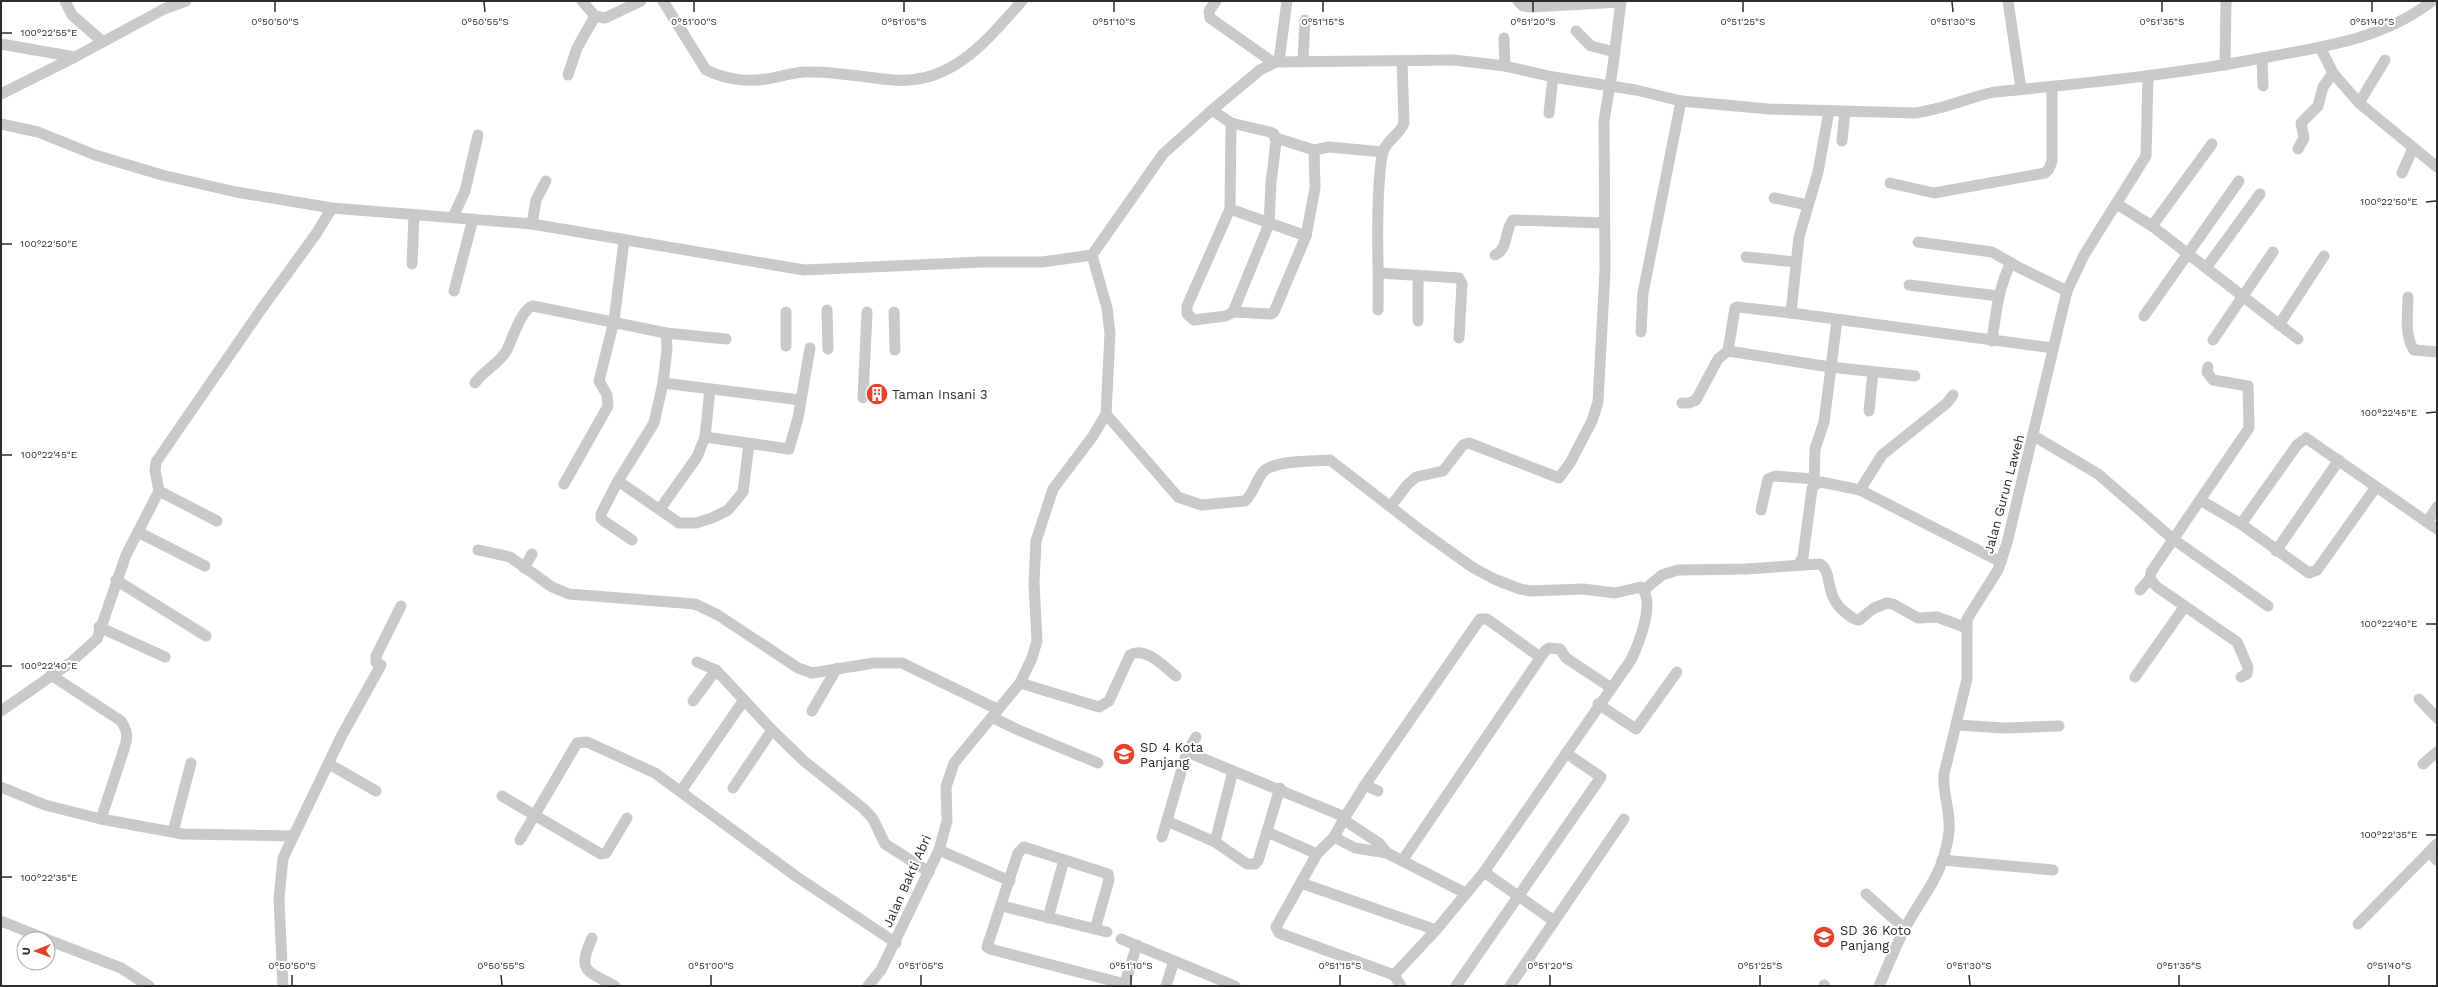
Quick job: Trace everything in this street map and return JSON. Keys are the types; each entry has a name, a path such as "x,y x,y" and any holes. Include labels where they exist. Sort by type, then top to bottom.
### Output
{"street":[{"path":"65,1 72,15 103,42"},
{"path":"1,94 75,57 164,9 186,1"},
{"path":"582,1 594,16 605,18 641,1"},
{"path":"663,1 706,70 741,81 764,80 805,72 895,80 932,76 952,69 973,54 1022,1"},
{"path":"1216,1 1209,11 1210,18 1276,62"},
{"path":"1276,62 1286,1"},
{"path":"1392,506 1407,485 1416,477 1442,471 1463,445 1469,443 1557,478 1561,476 1592,421 1598,402 1605,271 1604,121 1621,2 1532,8 1523,6 1518,1"},
{"path":"2008,1 2021,89"},
{"path":"2225,65 2226,1"},
{"path":"1,124 38,132 95,155 162,175 236,192 332,208 414,216 453,217 532,224 804,270 982,262 1042,262 1092,255 1163,154 1260,70 1276,62 1303,60 1454,60 1505,66 1553,77 1609,87 1636,90 1680,101 1769,109 1926,112 1969,98 2021,89 2148,77 2225,65 2348,41 2388,26 2416,13 2432,1"},
{"path":"568,75 577,48 594,16"},
{"path":"1303,60 1305,20"},
{"path":"1576,31 1591,46 1615,52"},
{"path":"1504,38 1505,66"},
{"path":"1,44 75,57"},
{"path":"2320,47 2333,73 2359,103 2437,167"},
{"path":"2262,58 2263,86"},
{"path":"2359,103 2385,60"},
{"path":"1378,310 1379,273 1377,216 1383,152 1389,140 1401,131 1404,123 1402,61"},
{"path":"2298,148 2304,138 2301,123 2318,106 2323,87 2333,73"},
{"path":"1549,113 1553,77"},
{"name":"Jalan Gurun Laweh","path":"1879,986 1905,929 1936,878 1942,860 1949,832 1949,816 1943,785 1944,774 1958,725 1967,679 1967,628 1971,611 1992,580 2001,562 2034,436 2067,291 2084,256 2146,156 2148,77"},
{"path":"1890,183 1934,194 2045,173 2049,169 2052,161 2052,87"},
{"path":"1641,332 1643,293 1680,101"},
{"path":"1212,110 1231,123 1270,132 1276,138 1314,150 1329,148 1383,152"},
{"path":"1791,313 1796,262 1808,205 1823,151 1828,111"},
{"path":"1842,141 1845,111"},
{"path":"1231,123 1230,209 1187,306 1187,314 1194,320 1226,316 1233,312 1271,314 1274,312 1306,236 1315,188 1314,150"},
{"path":"453,217 465,191 478,135"},
{"path":"1233,312 1269,224 1276,138"},
{"path":"2152,226 2212,144"},
{"path":"2402,173 2413,148"},
{"path":"532,224 536,200 546,181"},
{"path":"2144,316 2239,181"},
{"path":"2206,268 2260,194"},
{"path":"1774,198 1808,205"},
{"path":"2117,204 2152,226 2298,339"},
{"path":"1,711 87,649 96,639 116,580 138,532 160,491 155,470 156,462 260,311 316,234 332,208"},
{"path":"1230,209 1306,236"},
{"path":"412,264 414,216"},
{"path":"454,291 474,219"},
{"path":"1495,255 1502,250 1508,227 1514,220 1604,223"},
{"path":"564,484 608,406 607,395 599,381 614,321 624,240"},
{"path":"1918,242 1992,252 2067,291"},
{"path":"2213,340 2273,252"},
{"name":"Jalan Bakti Abri","path":"868,986 881,970 896,943 904,921 939,850 947,821 946,787 949,773 961,752 1020,683 1032,658 1037,641 1034,557 1036,541 1053,489 1093,436 1106,414 1110,333 1107,308 1092,255"},
{"path":"2279,325 2324,256"},
{"path":"1746,257 1796,262"},
{"path":"1992,341 2001,282 2011,263"},
{"path":"1379,273 1454,277 1461,281 1459,338"},
{"path":"1418,275 1418,321"},
{"path":"1909,285 1998,296"},
{"path":"2408,297 2408,338 2410,345 2414,350 2437,352"},
{"path":"475,383 482,374 506,352 527,307 533,306 614,321 666,333 726,339"},
{"path":"1728,351 1735,308 1737,306 2053,348"},
{"path":"827,310 828,349"},
{"path":"786,312 786,346"},
{"path":"863,398 867,312"},
{"path":"894,312 895,350"},
{"path":"1798,565 1803,557 1814,482 1815,449 1824,422 1837,320"},
{"path":"632,540 601,518 618,481 654,424 663,383 667,349 666,333"},
{"path":"705,438 789,449 798,418 810,348"},
{"path":"1682,403 1689,403 1696,400 1718,358 1728,351 1830,367 1915,376"},
{"path":"2140,590 2150,579 2151,572 2246,434 2250,421 2248,386 2213,380 2207,372 2208,367"},
{"path":"1868,411 1873,372"},
{"path":"663,383 800,400"},
{"path":"660,509 697,457 705,438 710,389"},
{"path":"1860,490 1882,455 1947,403 1953,395"},
{"path":"1106,414 1178,496 1201,505 1245,502 1252,494 1258,479 1264,470 1276,464 1330,460 1392,506 1423,532 1472,567 1520,589 1545,591 1583,589 1615,593 1641,586 1648,597 1636,649 1484,872 1465,893 1436,930 1394,975"},
{"path":"2034,436 2098,474 2173,539 2268,606"},
{"path":"2241,524 2302,440 2310,440 2437,529"},
{"path":"618,481 679,523 686,524 712,518 728,510 745,487 749,444"},
{"path":"2276,550 2339,460"},
{"path":"1761,510 1766,482 1770,477 1821,482 1860,490 2001,562"},
{"path":"2200,500 2241,524 2309,573 2317,570 2376,487"},
{"path":"160,491 217,521"},
{"path":"2427,522 2437,507"},
{"path":"138,532 205,566"},
{"path":"478,550 502,553 552,587 569,594 695,604 718,615 798,668 812,673 874,662 902,663 994,713 1016,729 1098,763"},
{"path":"524,568 532,554"},
{"path":"1644,590 1662,575 1678,570 1746,569 1798,565 1823,566 1835,604 1855,619 1860,620 1874,608 1887,603 1899,607 1918,618 1937,617 1967,628"},
{"path":"2150,579 2157,587 2237,642 2248,667 2247,674 2242,677"},
{"path":"116,580 206,636"},
{"path":"283,986 279,899 280,869 292,836 381,665 376,662 376,656 400,606"},
{"path":"2135,677 2185,606"},
{"path":"1401,986 1394,975 1279,933 1276,924 1317,854 1334,837 1365,785 1480,618 1487,619 1540,657"},
{"path":"99,627 165,657"},
{"path":"1402,861 1540,657 1549,648 1560,650 1566,658 1610,687"},
{"path":"1020,683 1099,707 1109,701 1130,655 1135,652 1145,653 1176,676"},
{"path":"698,662 716,670 772,730 804,761 864,809 873,819 885,844 929,872"},
{"path":"812,711 837,668"},
{"path":"694,701 716,670"},
{"path":"1598,704 1636,729 1677,672"},
{"path":"51,675 121,721 125,726 127,739 101,819"},
{"path":"2419,699 2437,718"},
{"path":"681,791 744,700"},
{"path":"1958,725 2004,728 2059,726"},
{"path":"734,788 772,730"},
{"path":"1162,837 1187,752 1196,737"},
{"path":"520,840 577,743 581,741 605,750 655,773 791,873 896,943"},
{"path":"1187,752 1233,772 1280,788 1345,818 1379,843 1387,853"},
{"path":"2423,764 2437,752"},
{"path":"1456,986 1600,777 1566,753"},
{"path":"173,832 191,763"},
{"path":"329,764 376,791"},
{"path":"1215,842 1233,772"},
{"path":"1365,785 1378,791"},
{"path":"1,787 45,806 101,819 173,832 199,836 292,836"},
{"path":"1167,821 1215,842 1251,865 1258,861 1280,788"},
{"path":"502,796 601,854 606,853 627,818"},
{"path":"1510,986 1624,819"},
{"path":"1267,832 1317,854"},
{"path":"1334,837 1355,848 1387,853 1465,893"},
{"path":"1095,929 1110,877 1108,874 1024,847 1018,853 1002,906 987,947 990,950 1124,985 1137,945"},
{"path":"939,850 1010,881"},
{"path":"2358,924 2434,852"},
{"path":"1048,918 1064,860"},
{"path":"1942,860 2053,870"},
{"path":"1484,872 1518,898 1554,921"},
{"path":"1301,883 1436,930"},
{"path":"1866,894 1905,929"},
{"path":"1002,906 1107,932"},
{"path":"1,921 27,931"},
{"path":"592,938 584,957 584,965 590,972 615,986"},
{"path":"1121,939 1174,961 1211,982 1235,986"},
{"path":"56,943 121,968 149,986"},
{"path":"1166,986 1174,961"}],"place":[{"name":"Taman Insani 3","path":"877,394"},
{"name":"SD 4 Kota Panjang","path":"1124,754"},
{"name":"SD 36 Koto Panjang","path":"1824,937"}]}
